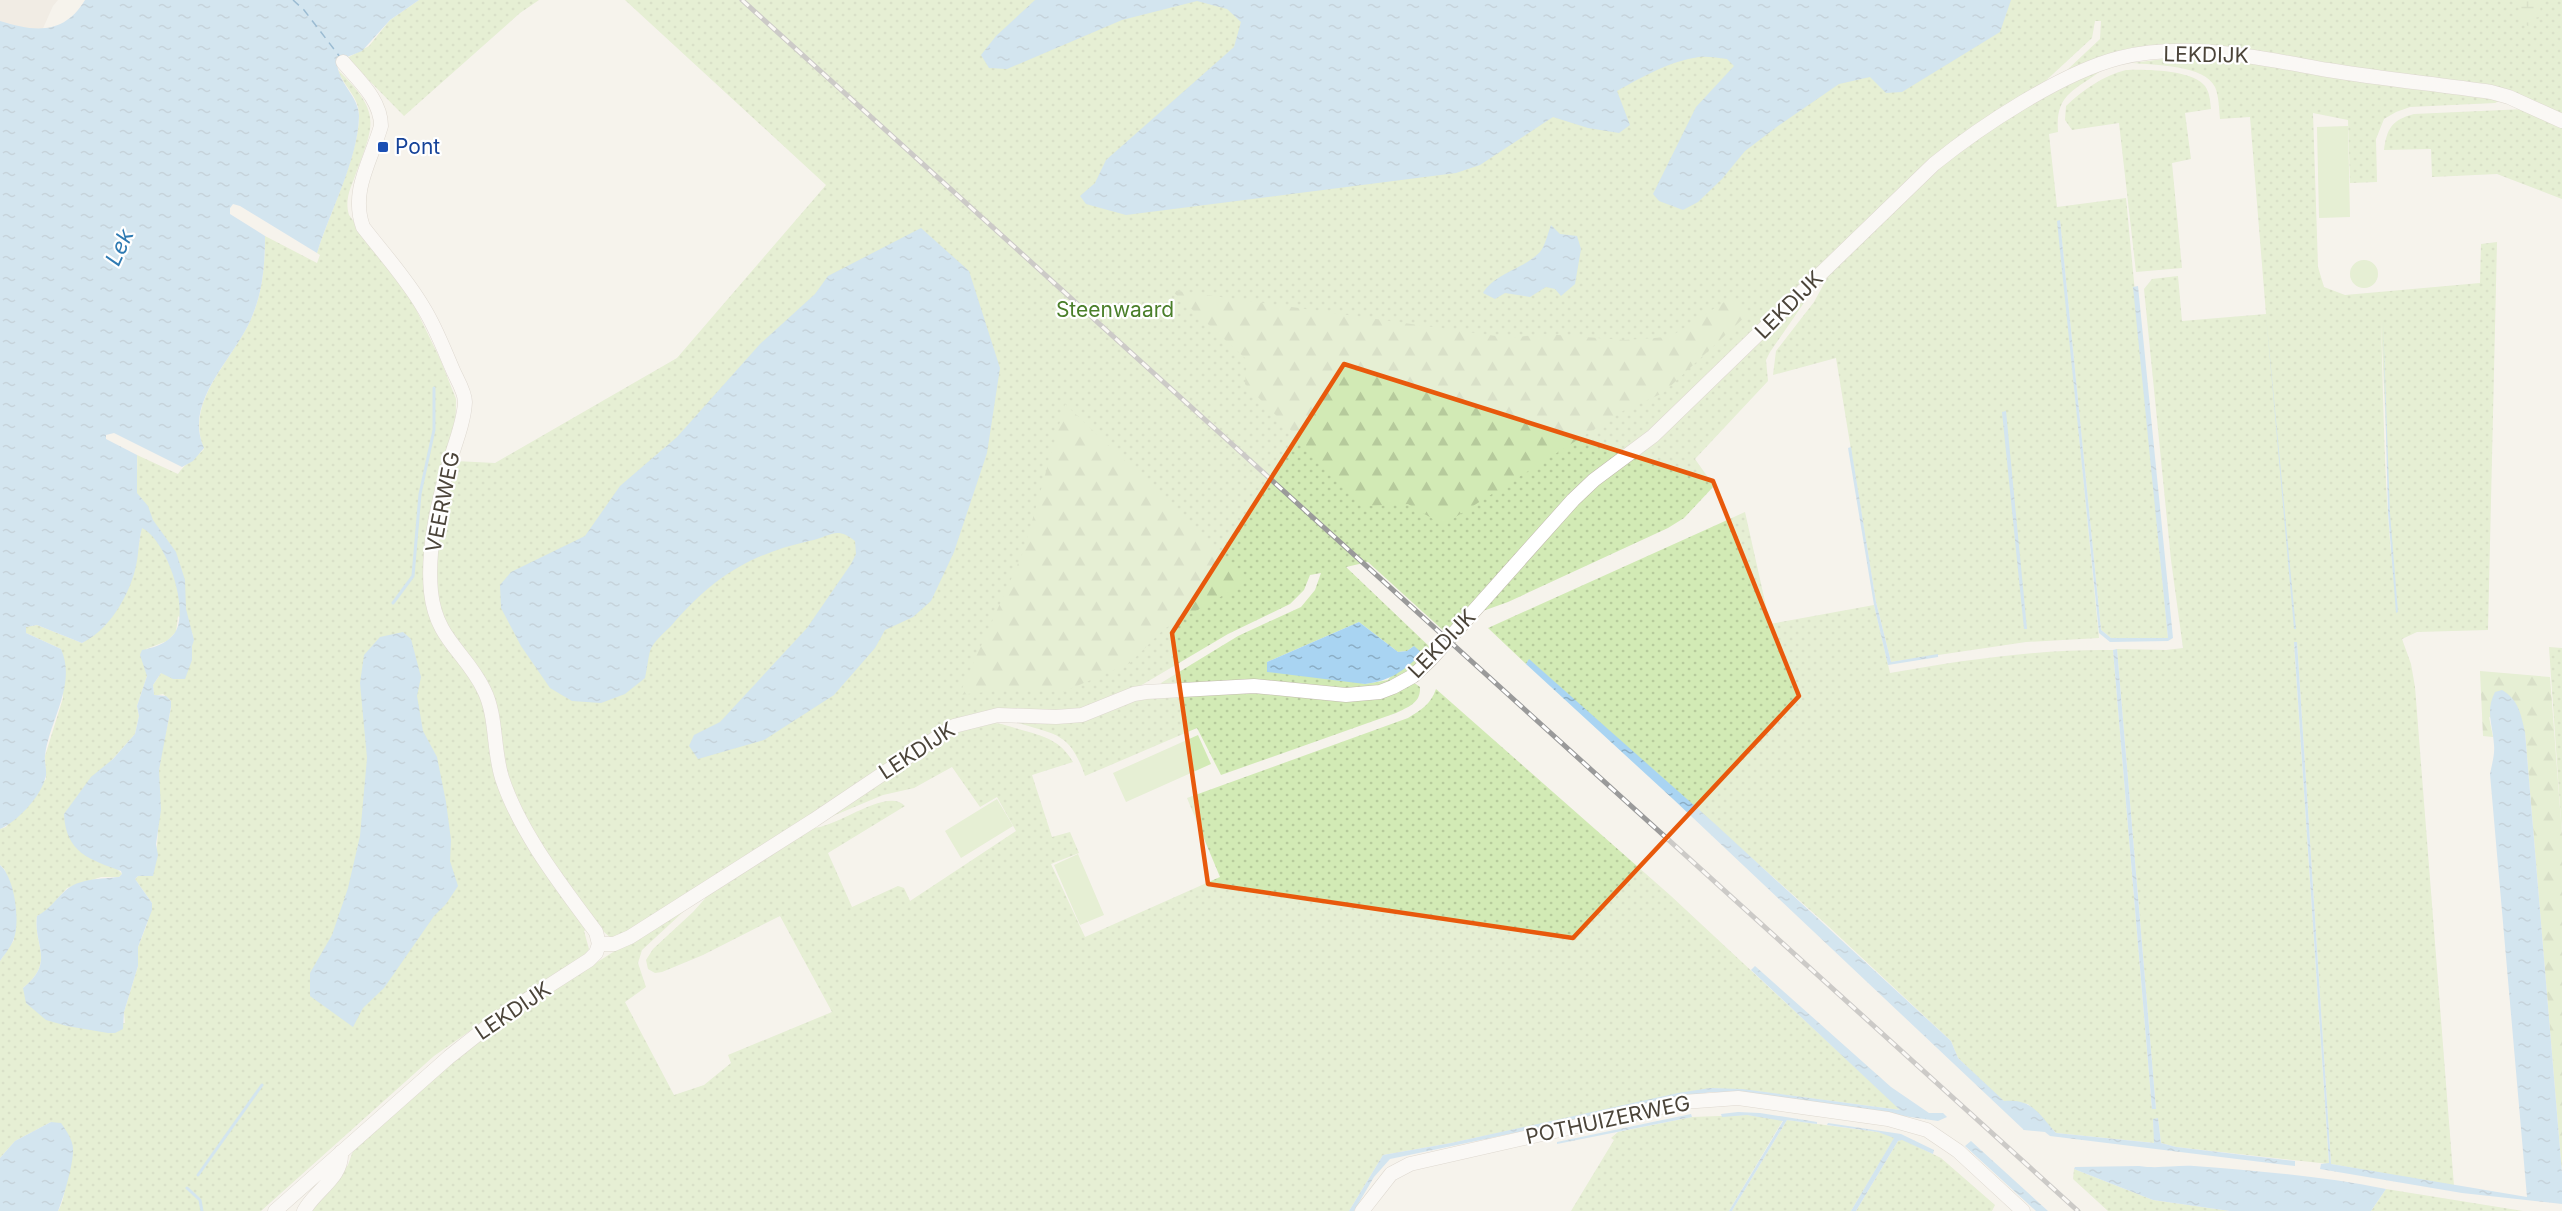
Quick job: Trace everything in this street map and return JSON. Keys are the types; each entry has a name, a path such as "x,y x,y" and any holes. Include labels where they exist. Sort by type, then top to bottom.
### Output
{"street":[{"name":"LEKDIJK","path":"275,1211 449,1057 497,1019 589,960 596,953 599,944 614,944 630,937 814,820 940,732 968,720 998,715 1056,717 1082,715 1134,694 1146,692 1254,686 1346,695 1380,692 1404,682 1437,652 1573,500 1594,480 1653,436 1934,164 1968,137 2047,89 2086,70 2133,55 2201,52 2255,56 2328,70 2491,92 2509,97 2562,121"},
{"name":"VEERWEG","path":"343,62 374,100 381,117 381,126 357,199 360,219 363,227 423,307 440,339 465,398 464,413 442,491 432,548 431,593 439,627 484,690 492,712 495,750 502,778 516,810 545,862 596,932 599,944"},
{"name":"POTHUIZERWEG","path":"1362,1211 1391,1174 1410,1164 1683,1102 1738,1098 1888,1119 1927,1130 1958,1151 2023,1211"},
{"path":"304,1211 309,1202 336,1173 341,1160 341,1152"}],"highlighted area":[{"path":"1344,364 1713,481 1799,696 1573,938 1208,884 1172,633"}],"shaded area":[{"path":"0,0 58,0 53,6 0,125"}],"green space":[{"path":"419,0 539,0 520,13 404,116 347,58 369,46 390,20"},
{"name":"Steenwaard","path":"625,0 2562,0 2562,118 2513,94 2226,50 2080,65 2066,71 2100,39 2101,21 2095,21 2092,38 2040,86 2010,104 1670,413 1446,633 1368,562 1346,567 1433,650 1422,664 1379,689 1163,686 1161,683 1238,636 1301,607 1315,590 1321,573 1310,575 1304,590 1290,604 1228,634 1135,689 1080,710 984,713 830,803 620,936 612,939 595,924 584,931 589,949 585,956 514,1000 434,1056 261,1211 58,1211 63,1200 65,1178 51,1122 15,1141 0,1158 0,961 14,940 5,870 0,865 0,829 6,827 46,779 45,756 63,698 61,649 26,633 26,627 37,625 82,643 108,621 125,594 139,546 141,524 137,492 137,455 178,474 204,449 199,431 201,413 206,396 253,314 263,276 265,236 317,263 320,255 317,253 351,159 359,122 356,102 338,70 362,98 368,109 370,120 370,132 348,197 349,215 409,295 441,361 456,399 455,461 495,463 677,358 826,185","holes":["178,616 193,636 192,660 161,673 153,685 154,696 163,694 171,701 171,707 160,763 155,863 152,876 138,876 135,879 152,903 138,947 138,966 124,1012 125,1023 85,1028 67,1026 23,988 39,970 41,961 37,916 46,912 67,888 101,877 119,877 122,874 64,814 135,734 139,716 137,706 147,676 146,649 167,641 176,632","1359,622 1398,652 1407,651 1414,646 1388,680 1365,684 1267,662"]},
{"path":"2520,0 2540,0 2539,16 2530,27 2520,22"},
{"path":"2201,57 2254,61 2501,100 2495,103 2410,107 2384,119 2376,139 2377,182 2350,183 2348,120 2313,113 2318,267 2324,287 2345,295 2480,283 2481,244 2497,242 2488,630 2417,632 2402,639 2411,664 2415,687 2454,1186 2331,1164 2297,642 2294,643 2329,1164 2176,1147 2161,1143 2158,1118 2153,1120 2155,1143 2056,1133 2028,1104 2004,1101 1999,1098 1958,1058 1951,1041 1827,925 1529,660 1526,664 1488,628 1745,512 1770,624 1874,605 1890,673 2001,656 2057,651 2113,650 2152,1109 2156,1109 2117,649 2183,648 2171,560 2144,289 2152,279 2178,276 2182,321 2266,314 2250,117 2220,119 2215,87 2201,74 2178,68 2132,63","holes":["2381,321 2392,561 2385,467"]},
{"path":"2102,70 2075,89 2063,101 2058,119 2058,132 2049,134 2057,207 2126,198 2168,638 2111,638 2101,630 2060,221 2058,221 2099,638 2026,642 1891,662 1876,602 1836,358 1773,375 1776,351 1814,302 1831,271 1937,167 2048,90"},
{"path":"2126,70 2180,74 2199,81 2209,94 2211,109 2185,113 2191,159 2172,163 2182,268 2136,272 2119,123 2072,130 2065,120 2066,106 2080,94 2094,84"},
{"path":"2525,109 2562,125 2562,199 2497,174 2432,177 2431,149 2384,150 2392,126 2400,119 2414,114"},
{"path":"2348,126 2350,217 2319,218 2317,127"},
{"path":"2364,260 2374,264 2378,274 2374,284 2364,288 2354,284 2350,274 2354,264"},
{"path":"1171,290 1510,338 1544,334 1624,340 1670,337 1732,297 1748,314 1663,393 1623,411 1443,525 1408,504 1366,506 1245,384 1247,360"},
{"path":"1809,291 1810,294 1766,360 1768,381 1695,459 1714,486 1684,518 1668,528 1508,602 1480,612 1576,503"},
{"path":"1065,404 1250,580 1164,629 1130,663 1063,692 1011,689 959,695 1024,550"},
{"path":"2549,647 2562,648 2562,835"},
{"path":"2480,671 2550,677 2562,835 2562,1173 2525,732 2489,717 2493,737 2483,736"},
{"path":"1413,682 1420,687 1418,697 1413,704 1401,711 1221,775 1197,728 1085,776 1074,751 1060,737 1015,722 1134,699 1231,690 1347,698"},
{"path":"1436,689 1671,896 1901,1110 1755,1091 1710,1088 1451,1143 1383,1155 1349,1211 309,1211 348,1165 355,1145 490,1030 686,906 683,912 642,950 638,963 646,987 625,1002 674,1095 704,1085 731,1063 728,1055 832,1012 780,916 703,955 662,972 655,973 648,969 646,960 653,949 710,893 811,828 821,827 874,804 897,801 905,806 828,853 852,907 898,886 904,888 910,901 1016,831 997,797 980,807 952,767 914,788 883,795 828,818 927,748 968,726 990,722 1036,734 1060,746 1073,762 1032,775 1052,837 1070,832 1079,853 1051,864 1085,937 1220,877 1187,798 1408,718 1428,703"},
{"path":"1198,735 1211,764 1126,802 1113,773"},
{"path":"997,799 1013,826 961,858 945,831"},
{"path":"1078,854 1104,915 1080,925 1054,865"},
{"path":"1747,1115 1783,1120 1729,1211 1571,1211 1614,1140 1611,1138 1618,1132 1692,1117"},
{"path":"1787,1120 1878,1132 1895,1137 1851,1211 1732,1211"},
{"path":"1902,1139 1941,1158 1995,1205 1992,1211 1856,1211 1898,1141"},
{"path":"2074,1169 2153,1200 2230,1211 2108,1211 2073,1179"},
{"path":"2386,1189 2523,1211 2371,1211"}],"water":[{"name":"Lek","path":"85,0 419,0 390,20 362,51 337,61 340,76 356,102 359,116 349,168 317,253 240,206 233,204 230,208 230,214 265,236 264,266 253,314 246,330 215,379 200,413 199,430 204,448 193,461 182,467 114,433 106,435 106,439 137,455 137,493 148,506 153,520 176,552 185,580 186,609 194,640 192,660 185,679 173,679 161,673 153,685 154,695 166,696 171,701 171,707 159,770 161,810 156,844 158,855 153,876 138,876 135,879 152,903 152,910 138,947 138,966 124,1012 123,1029 115,1033 67,1026 46,1020 26,1003 23,988 39,970 41,961 37,916 65,891 77,884 90,880 119,877 122,874 121,871 89,858 74,846 69,838 64,814 91,777 113,759 135,734 139,716 137,706 147,676 140,655 142,650 163,643 174,634 179,624 178,594 168,561 151,535 142,528 136,565 128,591 116,612 101,630 82,643 37,625 26,627 26,633 61,649 66,676 47,743 46,776 42,786 33,801 20,815 0,829 0,21 25,27 48,28 68,20"},
{"path":"1035,0 2011,0 2000,32 1902,92 1886,93 1870,77 1839,84 1745,151 1722,179 1698,202 1683,210 1659,201 1653,194 1696,107 1734,66 1727,59 1702,57 1677,62 1617,91 1630,125 1619,133 1588,128 1553,117 1480,165 1456,173 1126,215 1086,204 1080,196 1095,183 1106,160 1234,47 1241,22 1227,9 1197,1 1122,20 1007,69 989,68 981,55 996,36"},
{"path":"2060,220 2101,630 2111,638 2168,638 2133,287 2138,286 2173,638 2168,641 2110,642 2099,633 2057,221"},
{"path":"1551,225 1560,234 1577,236 1581,249 1575,284 1561,296 1555,289 1546,287 1530,297 1505,293 1495,299 1483,293 1488,286 1540,252"},
{"path":"921,228 969,271 1000,368 987,453 954,552 931,601 913,617 885,630 875,648 834,695 764,740 698,759 689,746 694,735 720,722 807,628 851,564 856,554 855,541 848,536 833,534 767,553 732,571 701,594 656,641 650,651 645,678 625,694 601,703 572,701 550,688 521,646 501,608 500,585 511,572 585,536 620,486 677,437 760,344 815,294 828,276"},
{"path":"2266,315 2296,629 2294,629"},
{"path":"2383,320 2390,513 2398,612 2396,613 2388,512"},
{"path":"2006,411 2027,629 2024,629 2002,412"},
{"path":"1851,447 1876,602 1891,662 1938,654 1938,657 1888,665 1874,605 1848,448"},
{"path":"1359,622 1398,652 1407,651 1414,646 1422,653 1396,674 1365,684 1267,672 1267,662"},
{"path":"403,632 411,639 421,677 417,696 423,731 437,757 451,840 450,861 458,886 446,904 434,916 384,988 363,1008 353,1027 310,996 310,973 332,935 348,888 360,836 367,758 360,683 364,655 380,637"},
{"path":"2294,642 2297,642 2331,1164 2527,1197 2490,774 2494,748 2490,705 2495,692 2502,690 2516,703 2525,732 2562,1173 2562,1204 2462,1193 2320,1169 2321,1164 2329,1163"},
{"path":"2117,649 2156,1109 2152,1109 2113,650"},
{"path":"1529,659 1714,823 1951,1041 1958,1058 2004,1101 2022,1102 2028,1105 2056,1133 2154,1143 2153,1119 2158,1118 2161,1143 2176,1147 2295,1161 2295,1166 2050,1136 2045,1132 2024,1130 1673,799 1526,664"},
{"path":"0,865 13,890 16,923 13,941 0,961"},
{"path":"1755,966 1891,1087 1929,1113 1943,1113 1947,1117 1938,1121 1765,1096 1710,1092 1390,1159 1374,1177 1354,1211 1349,1211 1383,1155 1451,1143 1678,1093 1710,1088 1742,1089 1900,1110 1751,970"},
{"path":"1760,1113 1817,1122 1817,1124 1787,1120 1732,1211 1729,1211 1783,1121 1747,1115 1722,1117 1721,1114"},
{"path":"1691,1114 1692,1117 1557,1144 1557,1142"},
{"path":"51,1122 61,1123 73,1146 70,1171 58,1211 0,1211 0,1158 15,1141"},
{"path":"1828,1123 1901,1134 1934,1150 1933,1154 1902,1140 1898,1141 1856,1211 1851,1211 1894,1138 1878,1132 1827,1125"},
{"path":"1971,1141 2048,1211 2036,1211 1965,1146"},
{"path":"2194,1166 2266,1172 2386,1189 2371,1211 2230,1211 2153,1200 2074,1169 2075,1167"}],"waterway":[{"path":"393,603 413,576 420,494 434,430 434,388"},
{"path":"198,1175 262,1085"},
{"path":"187,1188 200,1200 202,1211"}],"ferry route":[{"path":"293,0 304,10 340,57"}],"railway":[{"path":"742,0 2078,1211"}],"place":[{"name":"Pont","path":"383,147"}]}
